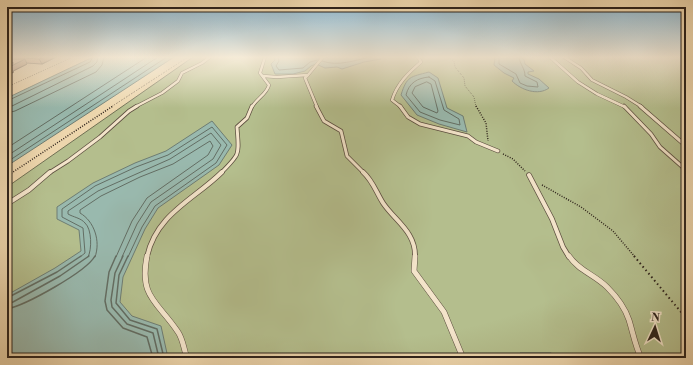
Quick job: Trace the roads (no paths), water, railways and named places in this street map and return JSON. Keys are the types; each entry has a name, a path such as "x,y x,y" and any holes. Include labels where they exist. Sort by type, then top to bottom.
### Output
{"lane":[{"path":"7,204 29,190 52,170 68,161 100,137 129,111 162,93 178,80 181,74"},
{"path":"407,74 400,81 394,92 392,100 404,110 408,117 420,124 468,136 476,142 498,151"},
{"path":"569,74 578,82 597,94 625,107 651,134 660,147 686,170"},
{"path":"587,74 592,80 626,97 644,109 686,146"},
{"path":"261,75 277,77 308,75"},
{"path":"186,358 179,333 150,297 145,283 145,268 148,253 154,236 173,211 212,182 235,159 239,152 237,126 247,118 255,101 268,90 269,85 261,75"},
{"path":"308,75 305,78 306,83 324,121 341,131 347,156 370,178 383,203 408,231 415,249 414,271 444,312 463,358"},
{"path":"267,81 277,77"},
{"path":"529,175 552,219 562,247 573,262 606,286 623,307 629,320 635,345 641,358"}],"water":[{"path":"57,74 148,74 7,166 7,98"},
{"path":"432,74 438,78 447,108 463,116 467,132 439,124 417,115 401,95 407,81 413,76"},
{"path":"506,74 528,74 539,79 549,88 540,92 530,91 520,87 512,81 514,78"},
{"path":"212,121 232,145 219,165 158,208 145,229 123,277 120,302 132,316 161,326 168,358 7,358 7,295 55,268 81,251 79,230 57,219 57,207 93,183 135,163 166,151"},
{"path":"520,353 551,353 558,358 516,358"}]}
